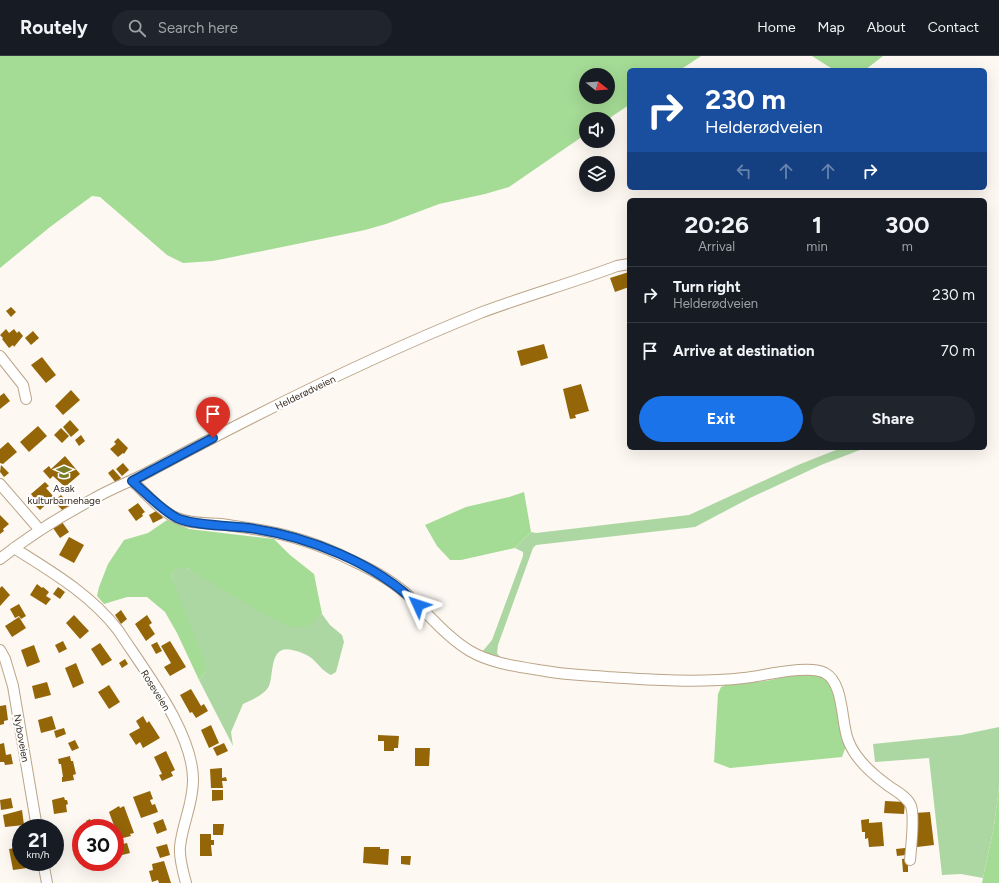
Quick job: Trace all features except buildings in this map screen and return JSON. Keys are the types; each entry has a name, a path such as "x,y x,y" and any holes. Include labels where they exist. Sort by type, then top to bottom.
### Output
{"street":[{"name":"Helderødveien","path":"0,559 39,530 96,497 132,481 240,423 398,348 483,312 617,266 627,264"},
{"path":"0,356 23,384 26,399"},
{"path":"132,481 162,508 178,519 258,529 291,537 349,558 369,568 399,587 446,633 470,651 486,658 547,672 645,679 708,681 761,676 807,668 823,671 829,675 834,683 839,696 848,739 858,758 871,772 906,798 911,806 910,860"},
{"path":"0,484 39,530"},
{"name":"Roseveien","path":"14,548 82,592 109,619 118,630 153,684 181,732 188,749 193,773 193,792 180,848 186,883"},
{"name":"Nyboveien","path":"0,650 5,659 13,686 35,819"},
{"path":"45,871 47,883"}],"green space":[{"path":"0,56 701,56 683,68 627,68 627,106 615,114 615,112 579,112 579,139 509,187 439,204 386,224 365,230 213,261 183,263 167,255 100,197 92,196 50,227 0,268"},
{"path":"812,56 883,56 868,68 831,68"},
{"path":"836,450 860,450 821,465 750,498 695,527 536,545 533,548 498,645 497,653 500,657 482,652 492,640 523,556 523,552 515,548 531,532 536,533 689,515 798,465"},
{"path":"524,492 531,532 515,548 461,560 450,560 437,546 425,525 466,507"},
{"path":"167,520 189,529 274,539 290,555 314,574 322,614 305,627 289,626 257,610 187,568 176,568 171,576 206,665 205,672 199,680 177,633 165,612 147,597 127,597 104,604 97,596 108,564 124,540 148,533"},
{"path":"176,567 187,568 220,586 316,618 322,614 330,625 342,635 344,642 336,672 331,675 310,657 301,653 285,649 279,652 274,662 267,689 258,697 243,704 231,732 233,746 199,680 205,672 171,576"},
{"path":"815,672 826,679 833,690 846,746 842,757 730,768 714,762 718,694 721,687 728,684 766,681"},
{"path":"999,727 999,788 994,826 983,878 961,874 942,875 929,758 875,762 873,744 961,735"},
{"path":"999,788 999,883 982,883 994,826"}],"place":[{"name":"Asak kulturbarnehage","path":"64,472"}],"route":[{"path":"213,438 132,481 162,508 178,519 258,529 291,537 315,545 349,558 369,568 399,587 418,605"}]}
